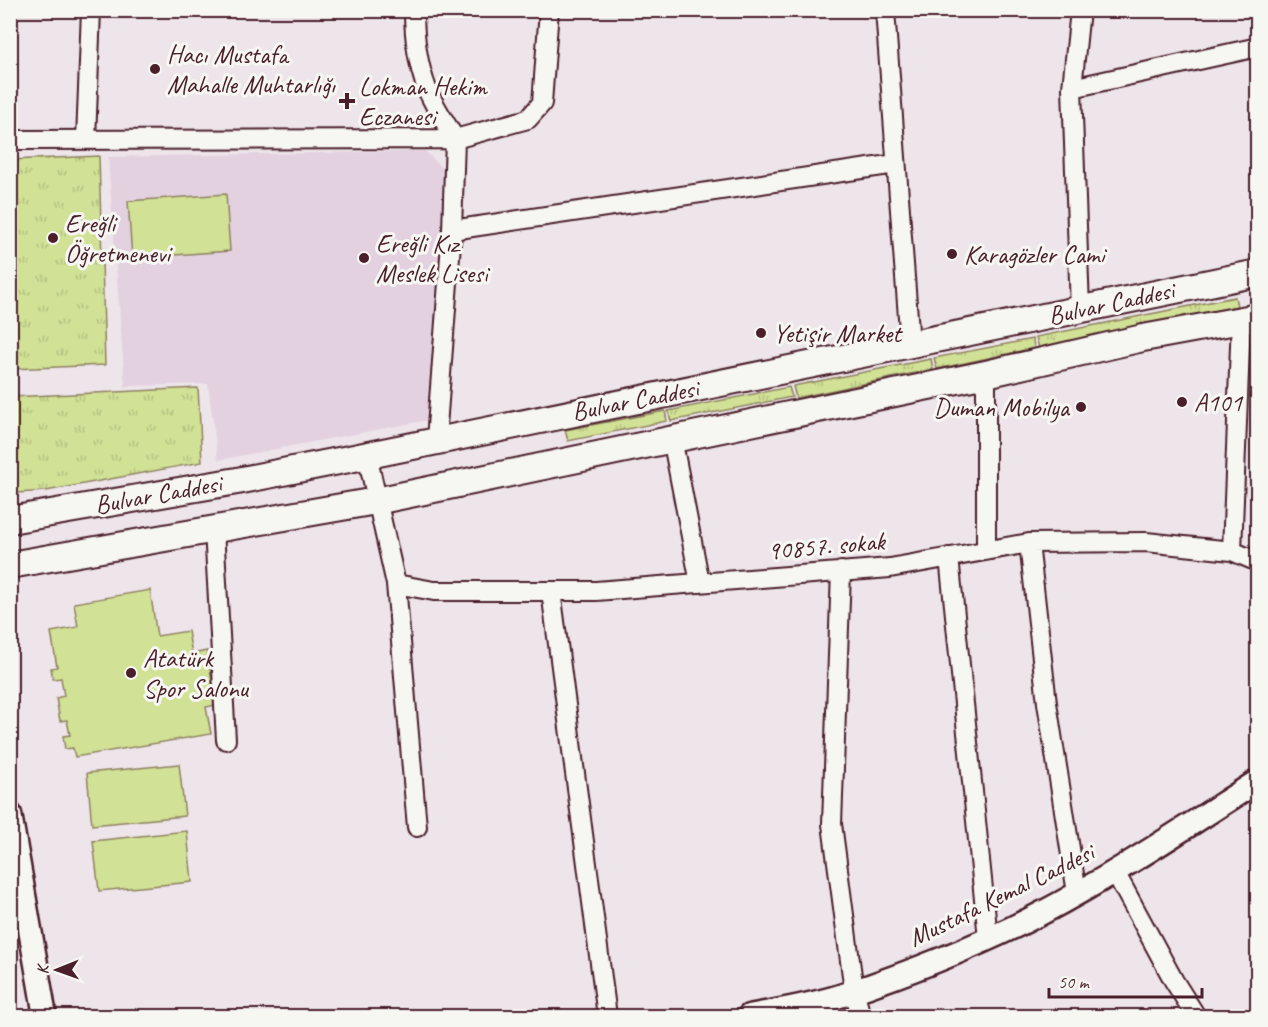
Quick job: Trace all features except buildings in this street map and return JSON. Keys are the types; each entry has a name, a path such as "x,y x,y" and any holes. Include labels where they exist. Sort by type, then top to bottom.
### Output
{"main road":[{"name":"Bulvar Caddesi","path":"10,520 237,481 1257,273"},
{"path":"10,565 376,501 986,374 1143,338 1249,318"}],"street":[{"path":"86,140 91,10"},
{"path":"414,10 419,59 428,90 455,139 452,230 436,440"},
{"path":"10,140 455,139 528,119 542,103 549,10"},
{"path":"885,10 910,344"},
{"path":"1080,10 1072,88 1080,309"},
{"path":"1072,88 1257,47"},
{"path":"452,230 896,164"},
{"path":"1232,551 1249,318"},
{"path":"986,374 986,550"},
{"path":"672,438 700,582"},
{"path":"367,455 396,584 417,827"},
{"path":"214,530 226,740"},
{"name":"90857. sokak","path":"396,584 434,591 596,591 890,568 1029,543 1146,542 1232,551 1257,562"},
{"path":"1029,543 1047,703 1077,893"},
{"path":"949,557 988,938"},
{"path":"841,571 832,824 854,991 861,1017"},
{"path":"551,591 607,1017"},
{"name":"Mustafa Kemal Caddesi","path":"749,1017 840,996 911,970 1040,914 1115,872 1257,781"},
{"path":"10,814 45,1017"},
{"path":"1115,872 1196,1017"}],"shaded area":[{"path":"425,151 446,172 428,420 218,460 208,384 125,386 108,157"}],"green space":[{"path":"99,156 105,365 11,369 11,160"},
{"path":"226,194 230,251 132,258 128,201"},
{"path":"1235,297 1237,306 1039,348 1036,337"},
{"path":"1033,339 1034,348 937,369 934,358"},
{"path":"931,359 933,369 796,398 793,386"},
{"path":"789,387 792,397 671,421 668,411"},
{"path":"198,388 202,462 46,491 17,493 11,489 11,397"},
{"path":"665,411 667,421 568,441 565,430"},
{"name":"Atatürk Spor Salonu","path":"150,590 157,636 188,631 192,654 207,651 216,705 206,707 211,734 75,757 73,748 65,749 63,736 70,735 67,720 60,721 56,698 64,696 61,678 53,679 51,668 57,667 51,632 78,627 74,603"},
{"path":"179,764 185,816 92,825 87,773"},
{"path":"187,831 192,882 99,891 93,841"}],"place":[{"name":"Hacı Mustafa Mahalle Muhtarlığı","path":"155,69"},
{"name":"Lokman Hekim Eczanesi","path":"347,101"},
{"name":"Ereğli Öğretmenevi","path":"53,238"},
{"name":"Karagözler Cami","path":"952,254"},
{"name":"Ereğli Kız Meslek Lisesi","path":"364,258"},
{"name":"Yetişir Market","path":"761,333"},
{"name":"A101","path":"1182,402"},
{"name":"Duman Mobilya","path":"1081,407"},
{"name":"Atatürk Spor Salonu","path":"131,673"}]}
